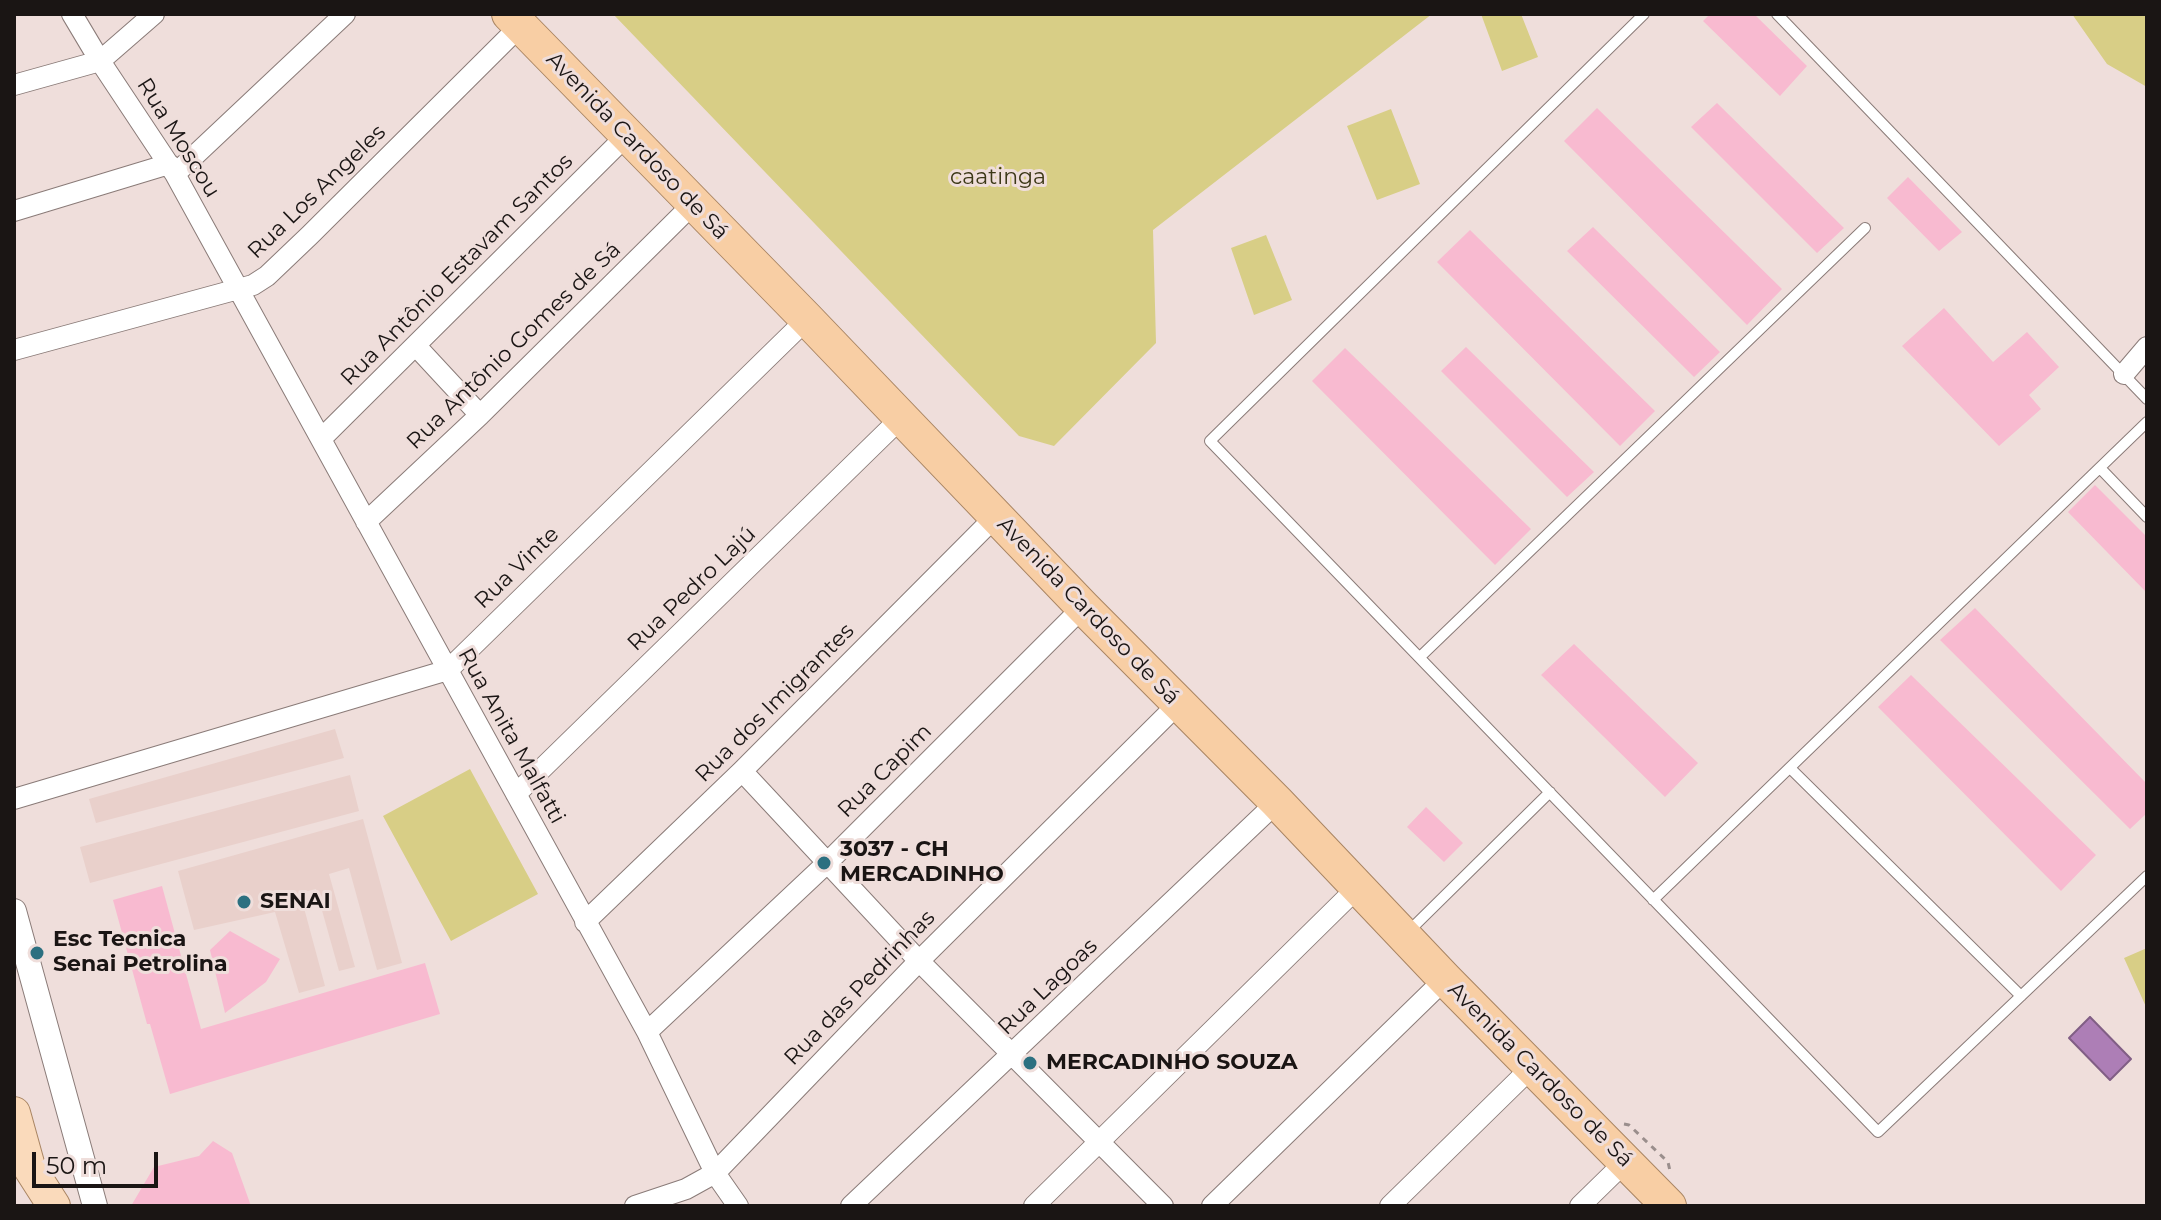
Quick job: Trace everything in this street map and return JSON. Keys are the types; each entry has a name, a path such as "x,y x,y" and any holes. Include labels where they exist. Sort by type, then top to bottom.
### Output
{"highway":[{"name":"Avenida Cardoso de Sá","path":"515,20 1669,1206"}],"main road":[{"path":"14,1113 29,1167 54,1206"}],"street":[{"name":"Rua Moscou","path":"72,14 172,169 239,290"},
{"path":"14,85 100,61 154,14"},
{"path":"14,211 172,169 345,14"},
{"name":"Rua Los Angeles","path":"14,350 239,290 267,276 515,20"},
{"name":"Rua Antônio Estavam Santos","path":"321,439 627,135"},
{"name":"Rua Antônio Gomes de Sá","path":"366,522 480,415 693,204"},
{"name":"Rua Anita Malfatti","path":"239,290 647,1032 715,1173 738,1206"},
{"name":"Rua Vinte","path":"14,799 448,670 807,319"},
{"path":"416,346 480,415"},
{"path":"2124,374 2147,347"},
{"name":"Rua Pedro Lajú","path":"516,794 902,417"},
{"name":"Rua dos Imigrantes","path":"585,922 742,771 996,516"},
{"name":"Rua Capim","path":"647,1032 827,863 1083,607"},
{"name":"Rua das Pedrinhas","path":"635,1206 686,1189 715,1173 919,961 1178,704"},
{"path":"742,771 919,961 1163,1206"},
{"name":"Rua Lagoas","path":"851,1206 1277,802"},
{"path":"1034,1206 1358,887"},
{"path":"14,911 95,1206"},
{"path":"1212,1206 1445,979"},
{"path":"1390,1206 1532,1067"},
{"path":"1580,1206 1625,1162"}],"lane":[{"path":"1644,14 1210,441 1878,1132 2147,876"},
{"path":"1777,14 2147,399"},
{"path":"1421,656 1865,228"},
{"path":"1653,900 2147,422"},
{"path":"2100,468 2147,517"},
{"path":"1790,768 2021,996"},
{"path":"1404,936 1550,792"}],"shaded area":[{"path":"335,729 344,758 96,823 89,799"},
{"path":"350,775 359,811 90,883 80,847"},
{"name":"SENAI","path":"363,819 402,963 377,970 349,868 329,874 355,967 339,971 316,889 300,893 325,986 299,993 275,912 194,930 178,871"},
{"path":"2090,1017 2131,1059 2110,1080 2069,1038"}],"green space":[{"name":"caatinga","path":"613,14 1432,14 1153,230 1156,343 1054,446 1019,436"},
{"path":"1481,14 1521,14 1538,57 1502,71"},
{"path":"2072,14 2147,14 2147,87 2107,64"},
{"path":"1391,109 1420,184 1377,200 1347,126"},
{"path":"1266,235 1292,300 1254,315 1231,248"},
{"path":"470,769 538,894 451,941 383,816"},
{"path":"2147,948 2147,1009 2124,958"}],"building":[{"path":"1710,14 1754,14 1807,66 1780,96 1703,21"},
{"path":"1717,103 1844,228 1817,253 1691,127"},
{"path":"1597,108 1782,289 1747,325 1564,141"},
{"path":"1908,177 1962,232 1939,251 1887,198"},
{"path":"1593,227 1720,352 1694,377 1567,251"},
{"path":"1470,230 1655,411 1620,446 1437,262"},
{"path":"1944,308 1993,362 2027,332 2059,367 2029,395 2041,409 1999,446 1902,346"},
{"path":"1466,347 1594,472 1567,497 1441,371"},
{"path":"1345,348 1531,529 1495,565 1312,381"},
{"path":"2095,485 2147,537 2147,593 2068,512"},
{"path":"1975,608 2147,784 2147,813 2130,829 1940,640"},
{"path":"1574,644 1698,763 1665,797 1541,675"},
{"path":"1911,675 2096,855 2061,891 1878,707"},
{"path":"1426,807 1463,843 1444,862 1407,827"},
{"path":"162,886 201,1029 425,963 440,1014 170,1094 113,900"},
{"path":"230,931 280,959 266,982 225,1013 210,950"},
{"path":"213,1141 232,1153 251,1206 131,1206 154,1167 199,1156"}],"place":[{"name":"3037 - CH MERCADINHO","path":"824,863"},
{"name":"SENAI","path":"244,902"},
{"name":"Esc Tecnica Senai Petrolina","path":"37,953"},
{"name":"MERCADINHO SOUZA","path":"1030,1063"}]}
